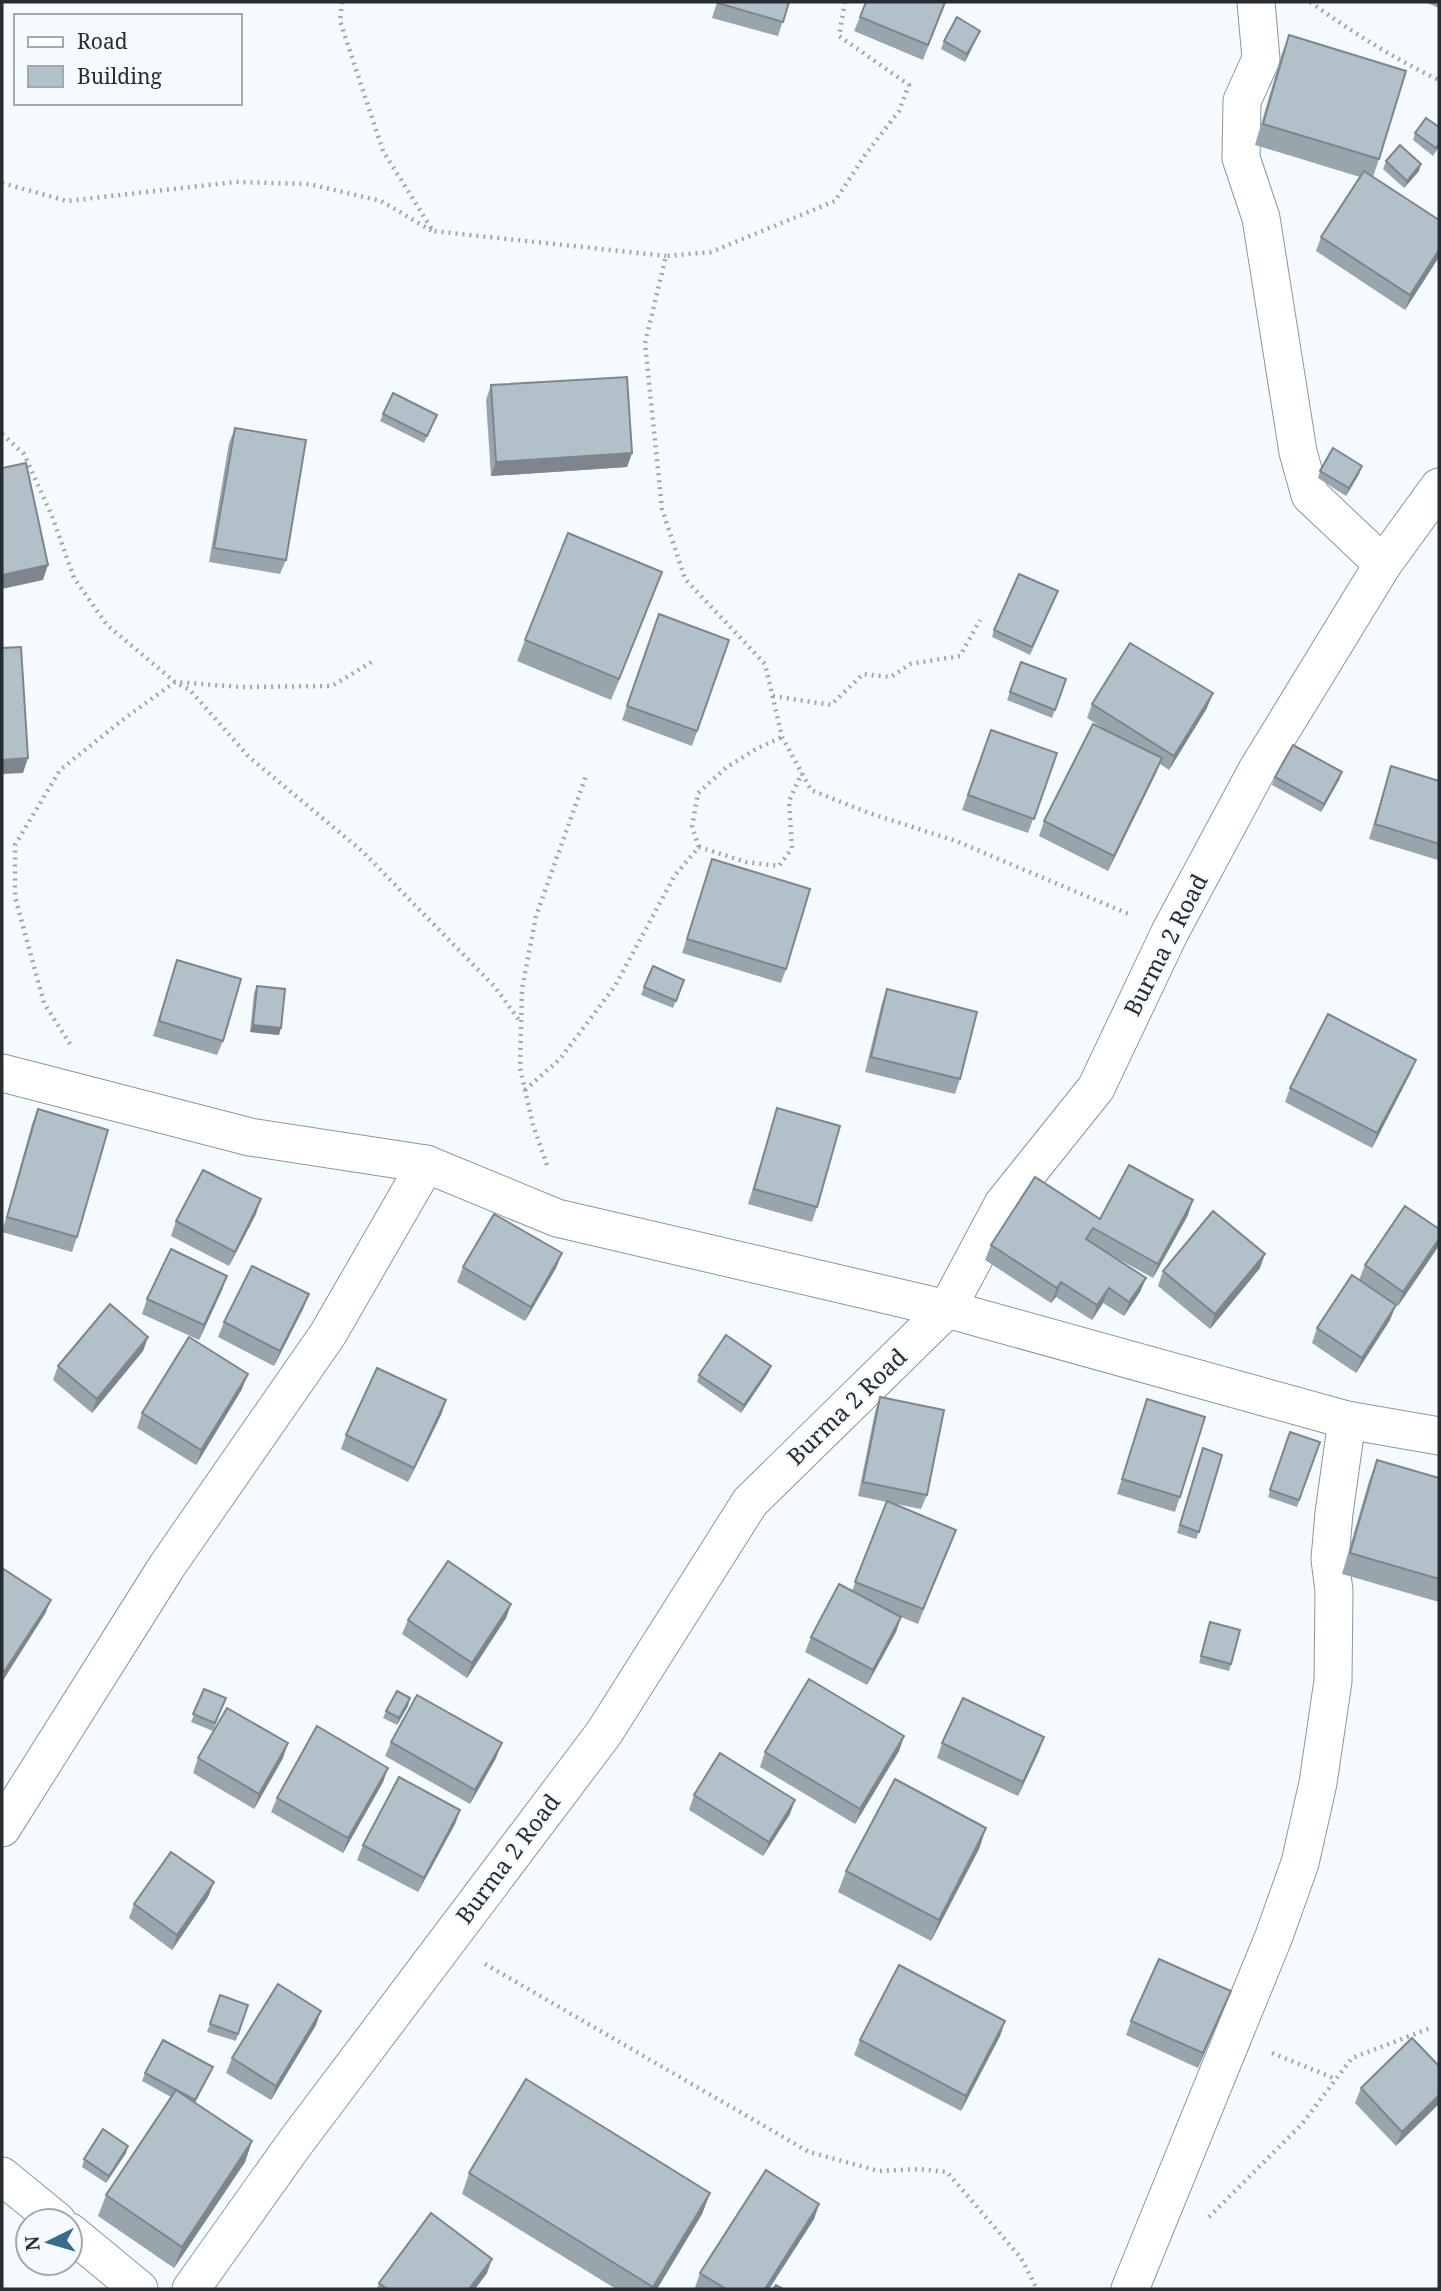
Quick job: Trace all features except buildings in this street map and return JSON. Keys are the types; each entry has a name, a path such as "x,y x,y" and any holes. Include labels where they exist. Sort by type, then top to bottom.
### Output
{"street":[{"path":"1256,2 1261,59 1242,101 1241,158 1261,218 1298,452 1310,495 1383,564"},
{"name":"Burma 2 Road","path":"191,2289 445,1941 604,1733 750,1502 947,1309 1003,1204 1096,1088 1170,932 1256,770 1383,564 1439,487"},
{"path":"2,1073 250,1137 426,1164 557,1217 947,1309 1348,1420 1439,1436"},
{"path":"2,1828 167,1566 328,1334 426,1164"},
{"path":"1130,2289 1233,2040 1300,1863 1318,1783 1333,1681 1334,1591 1330,1559 1348,1420"},
{"path":"2,2176 40,2207"},
{"path":"84,2244 139,2289"}],"path":[{"path":"342,2 340,21 383,151 432,231"},
{"path":"2,183 66,201 235,182 309,184 380,201 432,231 666,256 711,252 835,201 865,155 900,111 909,85 839,36 845,2"},
{"path":"1310,2 1399,61 1439,80"},
{"path":"666,256 645,343 662,509 685,579 765,664 782,737 811,790 869,813 956,841 1170,932"},
{"path":"2,434 24,454 52,516 74,578 107,625 175,682 190,690 249,757 362,851 486,978 521,1023"},
{"path":"773,696 831,705 863,674 891,677 910,664 960,656 980,620"},
{"path":"74,1049 44,1003 15,897 15,845 61,770 175,682 241,687 332,686 374,660"},
{"path":"699,847 692,827 698,793 727,767 782,737"},
{"path":"557,1217 550,1173 533,1125 520,1068 522,989 536,916 587,773"},
{"path":"699,847 746,862 779,866 792,848 789,801 802,773"},
{"path":"525,1090 560,1059 615,986 675,875 699,847"},
{"path":"445,1941 809,2152 879,2171 920,2169 947,2172 1021,2258 1037,2289"},
{"path":"1199,2225 1302,2124 1352,2058 1433,2027"},
{"path":"1233,2040 1297,2061 1336,2079"}]}
